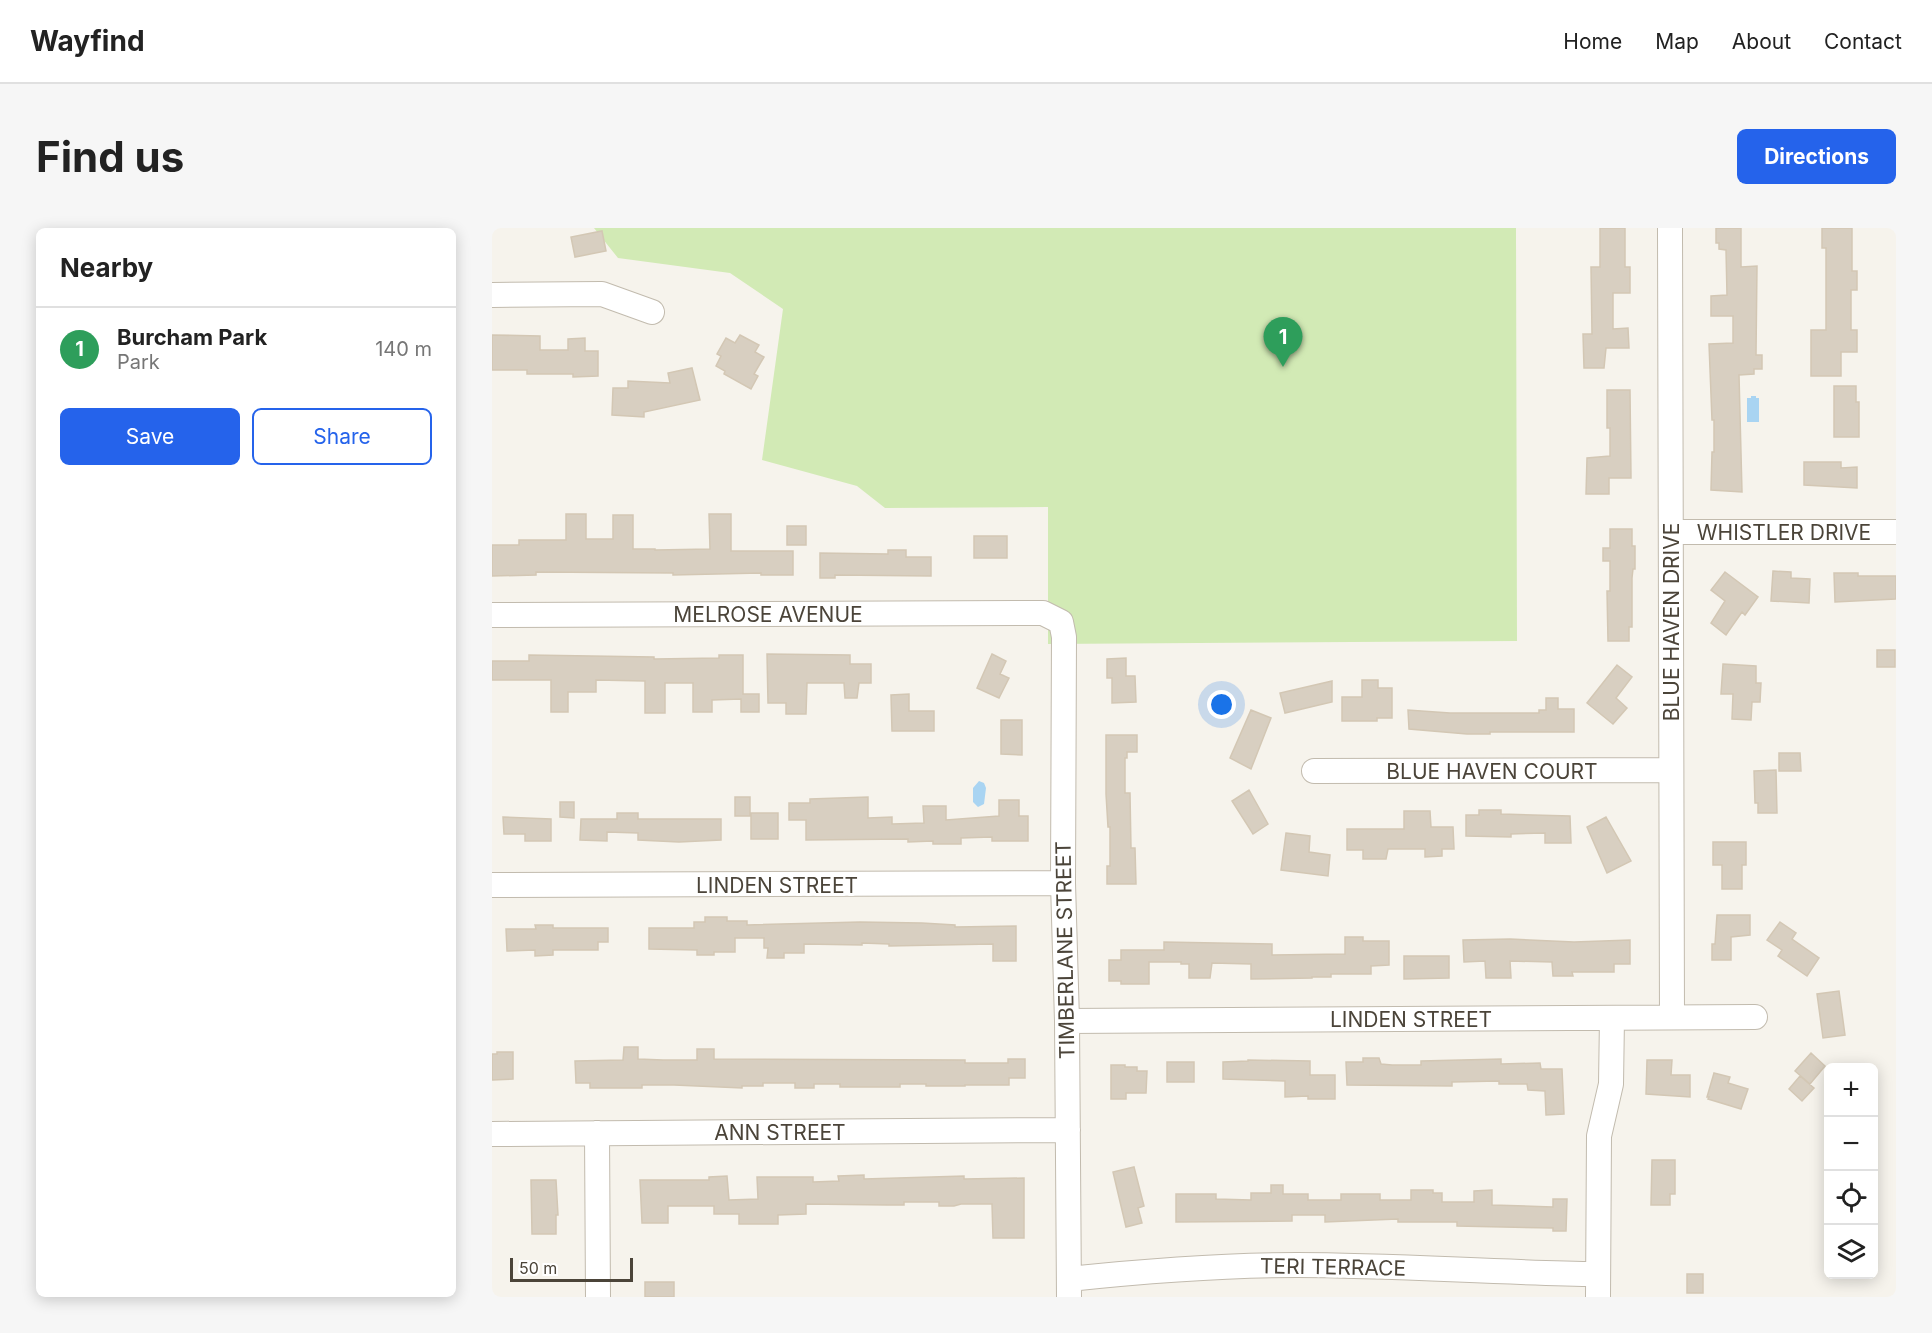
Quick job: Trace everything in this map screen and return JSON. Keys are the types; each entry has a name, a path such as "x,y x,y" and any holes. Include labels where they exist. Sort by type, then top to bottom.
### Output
{"street":[{"name":"BLUE HAVEN DRIVE","path":"1670,228 1672,1017"},
{"path":"492,295 602,294 652,312"},
{"name":"WHISTLER DRIVE","path":"1672,532 1896,532"},
{"name":"MELROSE AVENUE","path":"492,615 1044,613"},
{"name":"TIMBERLANE STREET","path":"1044,613 1061,622 1064,637 1063,883 1067,1021 1069,1288"},
{"name":"BLUE HAVEN COURT","path":"1314,771 1670,770"},
{"name":"LINDEN STREET","path":"492,885 1063,883"},
{"name":"LINDEN STREET","path":"1067,1021 1755,1017"},
{"path":"1598,1286 1599,1136 1611,1084 1612,1018"},
{"name":"ANN STREET","path":"492,1134 1068,1130"},
{"path":"597,1133 598,1297"},
{"name":"TERI TERRACE","path":"1069,1288 1187,1268 1296,1265 1399,1267 1512,1273 1598,1286"}],"green space":[{"path":"594,228 1516,228 1517,641 1048,644 1048,507 885,508 857,486 762,460 783,309 730,273 618,258"}],"water":[{"path":"1751,396 1759,398 1759,422 1747,422 1747,398"},
{"path":"979,781 984,783 986,788 984,804 978,807 973,802 973,788"}],"building":[{"path":"1600,228 1625,228 1625,267 1630,267 1630,293 1613,293 1613,329 1628,328 1629,348 1606,348 1604,368 1584,368 1583,334 1592,334 1591,267 1600,267"},
{"path":"1716,228 1741,228 1741,267 1757,266 1756,355 1762,355 1762,369 1754,369 1754,374 1739,375 1742,492 1711,490 1714,420 1712,420 1709,344 1733,343 1733,316 1711,316 1711,296 1727,295 1726,250 1719,249 1719,243 1716,243"},
{"path":"1822,228 1852,228 1852,271 1857,271 1857,290 1851,290 1851,330 1857,330 1857,352 1841,352 1841,376 1811,376 1811,330 1826,330 1826,248 1822,248"},
{"path":"602,231 606,251 575,257 571,237"},
{"path":"492,335 540,336 540,350 568,350 568,339 585,338 585,351 598,351 598,376 573,377 573,374 527,374 527,370 492,370"},
{"path":"740,335 759,345 755,352 764,357 754,374 758,376 751,389 724,374 725,371 716,366 721,356 717,354 726,338 735,343"},
{"path":"692,368 700,400 644,412 644,417 612,415 613,388 628,388 628,381 670,383 668,373"},
{"path":"1834,386 1856,386 1856,402 1859,402 1859,437 1834,437"},
{"path":"1607,390 1630,390 1631,478 1609,478 1609,494 1586,494 1587,458 1610,456"},
{"path":"1804,462 1841,462 1841,468 1857,467 1857,488 1804,485"},
{"path":"566,514 586,514 586,539 613,539 613,515 633,515 633,549 655,550 710,549 709,514 731,514 731,551 793,551 793,575 536,572 536,575 492,576 492,545 519,545 519,540 566,540"},
{"path":"787,526 806,526 806,545 787,545"},
{"path":"1610,529 1632,529 1632,546 1635,546 1635,569 1633,569 1632,578 1632,627 1629,627 1629,641 1608,641 1607,591 1610,591 1610,561 1603,561 1603,548 1610,548"},
{"path":"974,536 1007,536 1007,558 974,558"},
{"path":"888,550 906,550 906,557 931,557 931,576 835,575 835,578 820,578 820,553 888,554"},
{"path":"1773,571 1791,572 1791,578 1810,579 1809,603 1771,601"},
{"path":"1725,572 1758,597 1745,615 1742,612 1726,635 1711,623 1725,601 1711,590"},
{"path":"1834,573 1858,573 1858,576 1896,576 1896,599 1835,602"},
{"path":"1877,650 1895,650 1895,667 1877,667"},
{"path":"767,654 850,655 850,664 871,664 871,683 859,683 857,698 845,698 844,683 807,683 806,714 786,714 786,703 768,703"},
{"path":"992,654 1006,661 1000,674 1009,678 999,698 977,688"},
{"path":"529,655 654,657 654,659 719,658 719,655 743,655 743,694 759,694 759,712 741,712 741,699 712,700 712,712 693,712 693,683 665,683 665,713 645,713 645,681 596,680 596,692 568,692 568,712 551,712 551,680 492,680 492,661 529,661"},
{"path":"1126,658 1126,676 1135,676 1136,702 1112,703 1112,678 1107,678 1107,659"},
{"path":"1723,664 1756,666 1756,683 1761,683 1760,702 1752,702 1751,720 1732,719 1733,694 1721,694"},
{"path":"1617,665 1632,677 1616,698 1627,708 1613,724 1587,703"},
{"path":"1362,680 1378,680 1378,688 1392,688 1392,718 1377,718 1377,721 1342,721 1342,697 1362,697"},
{"path":"1332,681 1332,702 1285,713 1280,693"},
{"path":"909,694 909,711 934,711 934,731 892,731 891,695"},
{"path":"1546,698 1558,698 1558,709 1574,709 1574,732 1467,734 1409,729 1408,710 1450,713 1539,713 1539,710 1546,710"},
{"path":"1251,710 1271,718 1251,769 1230,758"},
{"path":"1001,720 1022,720 1022,755 1001,754"},
{"path":"1106,735 1137,735 1137,752 1127,752 1127,758 1125,758 1125,793 1130,793 1131,848 1135,848 1136,884 1107,884 1107,866 1110,866 1110,827 1108,827 1106,794"},
{"path":"1779,753 1800,753 1801,771 1779,771"},
{"path":"1776,770 1777,813 1758,813 1758,803 1755,803 1754,771"},
{"path":"1249,790 1268,824 1253,834 1232,801"},
{"path":"735,797 750,797 750,816 735,816"},
{"path":"868,797 868,818 892,817 892,824 924,823 923,806 946,806 946,820 999,816 999,800 1019,800 1019,816 1028,816 1028,841 992,841 992,837 961,838 961,844 933,844 933,841 908,842 908,839 806,840 806,820 789,820 789,803 810,803 810,799"},
{"path":"560,802 574,802 574,818 560,817"},
{"path":"1479,810 1501,810 1501,814 1570,816 1571,843 1545,843 1545,833 1511,834 1511,837 1466,836 1466,815 1479,815"},
{"path":"1404,811 1430,811 1431,827 1453,827 1454,849 1442,849 1442,856 1425,857 1425,849 1388,849 1386,859 1363,859 1363,850 1347,850 1347,829 1404,829"},
{"path":"617,813 638,813 638,819 721,819 721,840 679,842 638,840 638,833 607,832 607,841 580,840 581,819 617,819"},
{"path":"751,813 778,813 778,839 751,839"},
{"path":"503,817 551,819 551,841 525,841 525,834 504,834"},
{"path":"1606,817 1631,861 1607,873 1587,827"},
{"path":"1286,833 1310,836 1309,852 1330,855 1328,876 1281,870"},
{"path":"1713,842 1746,842 1746,865 1742,865 1742,889 1722,889 1722,865 1713,865"},
{"path":"1717,915 1750,915 1750,935 1731,937 1731,960 1712,960"},
{"path":"705,917 727,917 727,921 747,921 747,925 860,922 922,923 955,925 955,927 1016,926 1016,961 993,961 993,944 889,946 889,944 862,943 862,945 804,944 804,953 784,953 784,958 767,958 768,948 764,948 764,938 735,938 735,952 714,952 714,955 697,955 697,950 649,949 649,928 694,928 694,922 705,922"},
{"path":"1780,922 1796,933 1792,939 1819,958 1807,976 1778,956 1782,950 1767,940"},
{"path":"535,925 553,925 553,928 608,928 608,942 598,942 598,950 553,950 553,955 535,956 535,950 507,951 506,929 536,929"},
{"path":"1345,937 1363,937 1363,941 1389,941 1389,965 1371,966 1371,974 1251,979 1251,964 1212,963 1210,978 1189,978 1189,964 1149,962 1149,984 1121,984 1121,981 1109,981 1109,960 1121,960 1121,950 1164,950 1164,942 1272,944 1272,955 1345,954"},
{"path":"1510,939 1574,942 1630,940 1630,964 1614,964 1614,972 1572,972 1573,976 1553,976 1552,962 1510,961 1511,978 1486,978 1485,961 1464,962 1463,940"},
{"path":"1404,956 1449,956 1449,978 1404,979"},
{"path":"1839,991 1845,1035 1823,1038 1817,994"},
{"path":"624,1047 638,1047 638,1059 663,1060 697,1060 697,1049 714,1049 714,1059 965,1060 965,1063 1008,1063 1008,1059 1025,1059 1025,1078 1009,1078 1009,1085 900,1084 900,1087 840,1087 840,1084 814,1084 814,1088 795,1088 795,1083 763,1083 763,1086 742,1086 742,1088 642,1085 642,1088 590,1088 590,1083 576,1083 575,1061 623,1060"},
{"path":"497,1052 513,1052 513,1079 492,1080 492,1054 497,1054"},
{"path":"1811,1053 1824,1065 1810,1084 1795,1071"},
{"path":"1363,1058 1379,1058 1381,1064 1392,1065 1421,1065 1421,1061 1501,1059 1501,1064 1540,1063 1541,1069 1562,1069 1564,1114 1546,1115 1545,1091 1528,1090 1527,1084 1499,1084 1499,1081 1452,1082 1452,1086 1347,1085 1346,1062 1363,1062"},
{"path":"1647,1060 1672,1060 1671,1075 1690,1075 1690,1097 1646,1094"},
{"path":"1310,1061 1310,1075 1335,1075 1335,1099 1308,1099 1308,1096 1285,1097 1285,1081 1223,1079 1223,1062"},
{"path":"1167,1062 1194,1062 1194,1082 1167,1082"},
{"path":"1111,1065 1137,1067 1137,1071 1147,1071 1146,1093 1126,1093 1126,1099 1111,1099"},
{"path":"1714,1073 1730,1077 1728,1083 1748,1089 1741,1109 1708,1099"},
{"path":"1800,1076 1814,1088 1802,1101 1789,1089"},
{"path":"1652,1160 1675,1160 1675,1194 1670,1194 1670,1205 1651,1205"},
{"path":"1134,1167 1144,1206 1138,1208 1142,1223 1126,1227 1113,1172"},
{"path":"864,1175 864,1179 964,1176 964,1179 1024,1178 1024,1238 993,1238 992,1204 939,1206 939,1202 904,1202 904,1205 806,1204 806,1214 778,1215 778,1224 739,1224 739,1214 714,1214 714,1206 668,1206 668,1223 642,1223 640,1180 709,1180 709,1177 727,1176 729,1200 758,1199 757,1177 813,1177 813,1182 839,1181 838,1176"},
{"path":"531,1180 556,1180 558,1215 556,1215 556,1234 532,1234"},
{"path":"1271,1185 1283,1185 1283,1194 1308,1194 1308,1200 1341,1200 1341,1194 1380,1194 1380,1200 1411,1200 1411,1190 1433,1190 1433,1193 1442,1193 1442,1202 1474,1202 1474,1191 1492,1190 1492,1205 1553,1207 1553,1199 1567,1199 1566,1231 1553,1231 1553,1228 1457,1226 1457,1222 1398,1222 1398,1219 1325,1222 1325,1215 1292,1215 1292,1221 1176,1222 1176,1194 1216,1194 1216,1199 1251,1200 1251,1193 1271,1193"},
{"path":"1687,1274 1703,1274 1703,1293 1687,1293"},
{"path":"645,1282 674,1282 674,1297 645,1297"}],"place":[{"name":"Burcham Park","path":"1283,367"}]}
